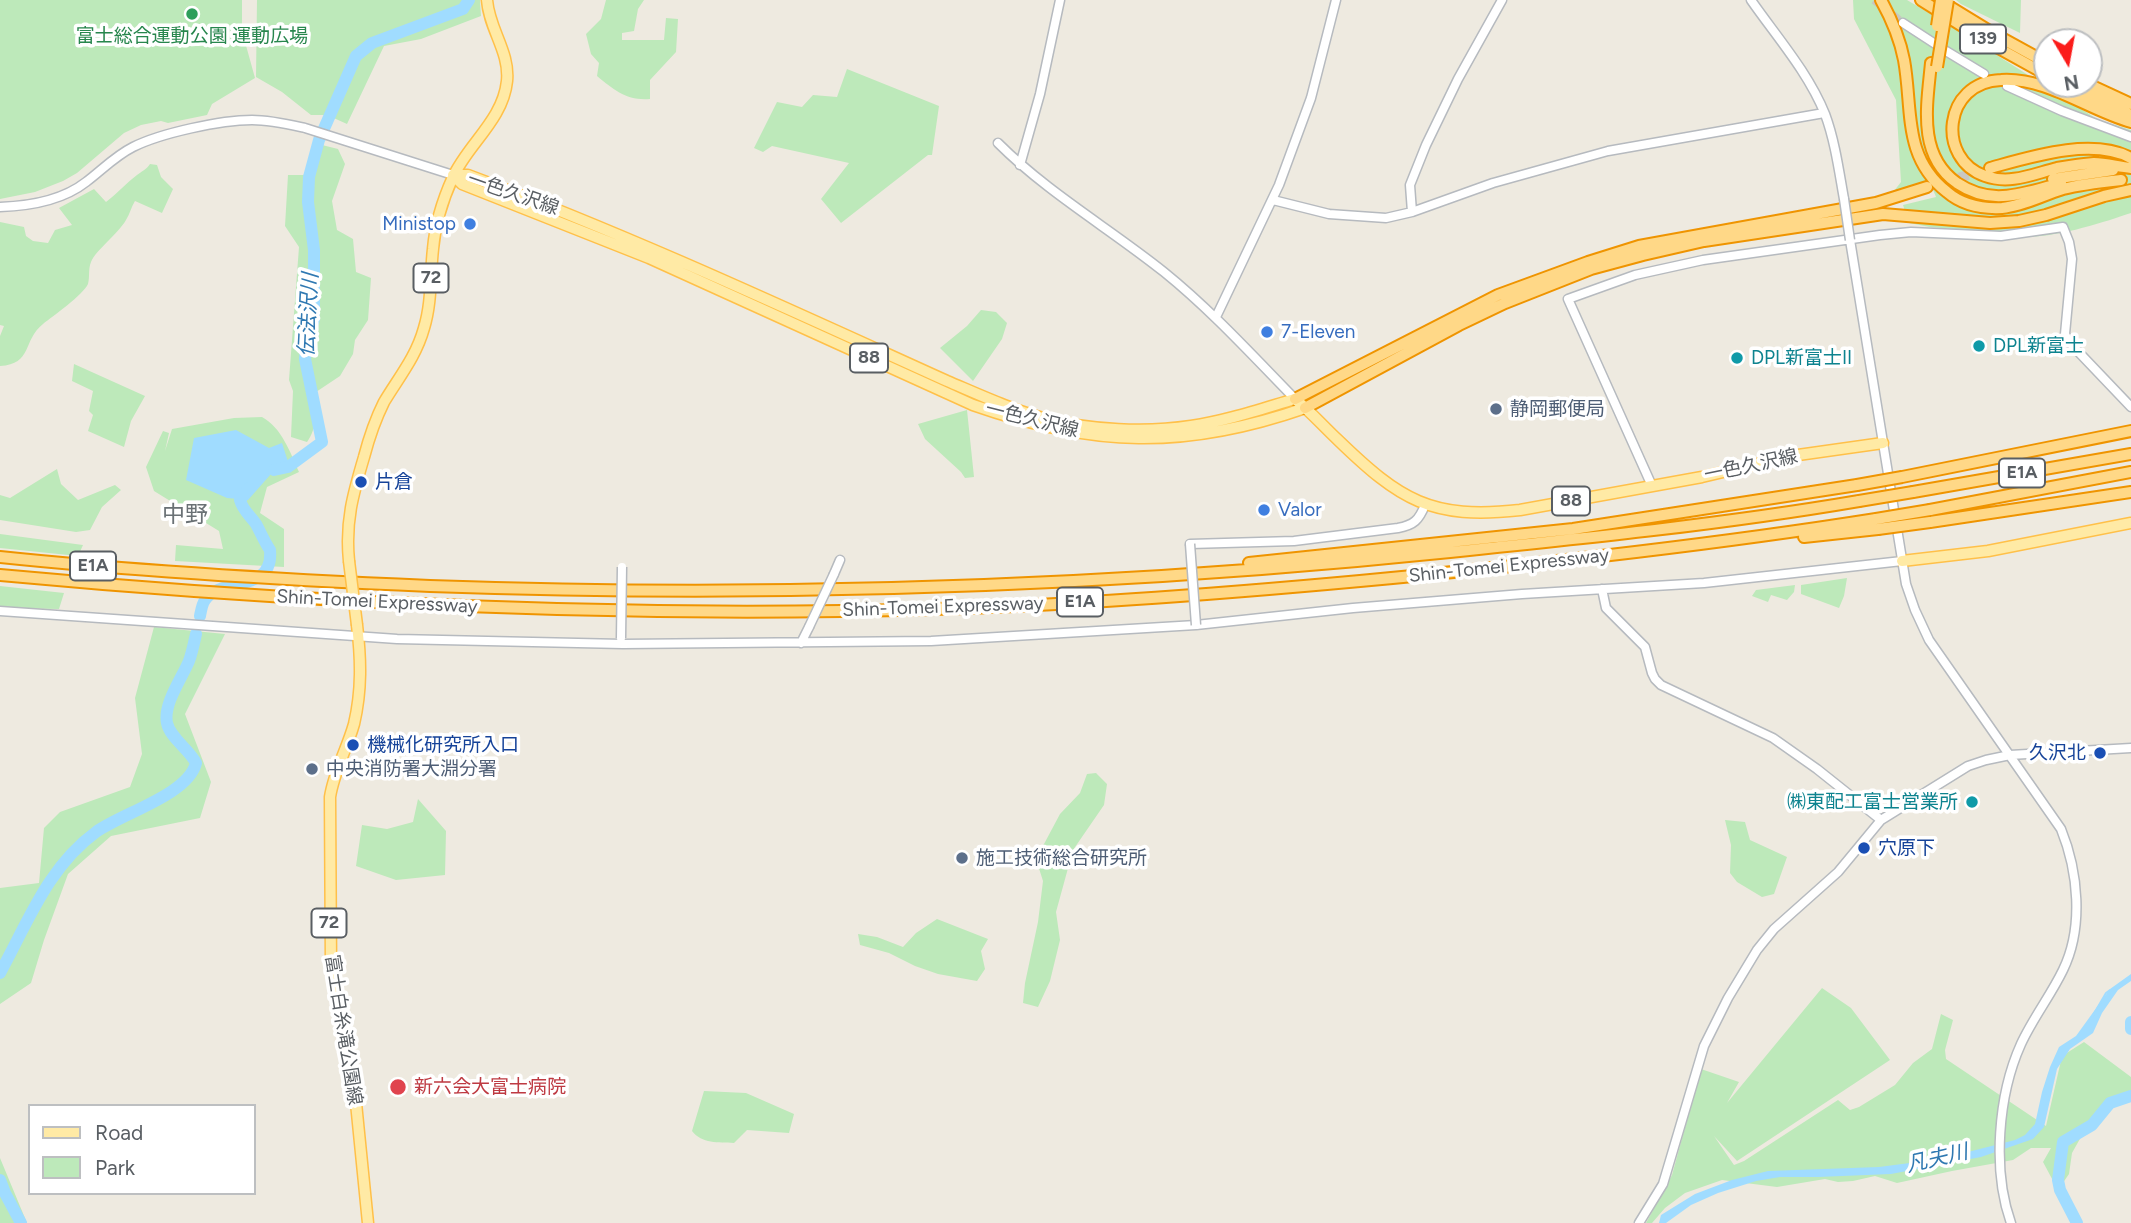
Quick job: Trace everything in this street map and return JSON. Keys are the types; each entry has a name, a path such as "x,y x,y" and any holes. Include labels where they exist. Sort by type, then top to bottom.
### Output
{"highway":[{"path":"1881,0 1892,22 1903,57 1909,120 1915,146 1930,176 1952,197 1972,206 2002,208 2085,184 2126,181"},
{"name":"139","path":"1921,0 2033,67"},
{"path":"1940,0 1934,65 1933,111 1936,142 1948,165 1967,182 1978,187 2005,190 2129,165"},
{"name":"139","path":"1940,0 1996,35 2033,54"},
{"path":"2033,52 1949,0 1926,108 1929,141 1943,170 1965,188 1990,196 2005,196 2064,183 2126,181"},
{"path":"2129,165 2096,163 2059,168 2010,180 1990,178 1982,176 1962,159 1954,140 1952,124 1958,104 1973,87 1987,81 2003,79 2038,84 2131,122"},
{"path":"2103,92 2131,104"},
{"path":"2095,98 2131,115"},
{"path":"1990,168 2039,154 2081,149 2112,151 2129,165"},
{"path":"1294,399 1498,295 1588,262 1652,244 1876,203 1927,187"},
{"path":"1305,408 1504,303 1591,270 1643,255 1704,242 1883,214 1990,223 2019,221 2131,190"},
{"path":"1080,581 1573,529 1857,485 2131,431"},
{"name":"Shin-Tomei Expressway","path":"0,558 284,579 534,590 912,588 1080,581 1279,568 1572,540 1818,508 2131,454"},
{"name":"Shin-Tomei Expressway","path":"0,575 181,591 534,609 678,612 937,609 1146,599 1525,565 1877,524 1930,510 2131,472"},
{"path":"1877,524 1930,522 2131,492"}],"main road":[{"name":"富士白糸滝公園線","path":"368,1223 354,1083 334,988 330,951 330,797 334,776 353,726 361,681 347,541 348,519 352,494 378,415 406,370 424,328 429,307 433,246 442,206 453,175 497,112 507,84 508,63 488,12 487,0"},
{"name":"一色久沢線","path":"453,175 468,176 570,214 991,400 1048,419 1097,427 1155,429 1192,426 1294,399 1395,490 1425,505 1445,510 1492,513 1533,508 1791,456 1883,443"},
{"name":"一色久沢線","path":"453,175 462,184 649,258 973,405 1016,420 1096,436 1177,437 1238,428 1305,408"},
{"path":"1902,561 1988,551 2131,523"}],"street":[{"path":"1020,165 1040,94 1059,0"},
{"path":"1216,317 1273,200 1311,98 1336,0"},
{"path":"1412,212 1410,185 1426,145 1458,79 1502,0"},
{"path":"1751,0 1800,69 1824,113 1833,142 1906,584 1929,640 2061,829 2073,870 2077,908 2075,929 2065,967 2019,1048 2003,1111 2000,1154 2003,1191 2011,1223"},
{"path":"1903,23 1984,74"},
{"path":"2007,86 2062,111 2131,137"},
{"path":"1273,200 1329,214 1386,218 1412,212 1493,183 1608,151 1824,113"},
{"path":"0,206 43,202 72,191 132,148 167,134 249,120 305,128 453,175"},
{"path":"998,143 1020,165 1163,271 1216,317 1294,399"},
{"path":"1652,486 1568,299 1635,275 1703,260 1911,232 2001,236 2063,227 2069,242 2071,259 2065,334 2069,342 2131,407"},
{"path":"1196,625 1190,544 1294,541 1398,528 1412,525 1425,505"},
{"path":"801,643 840,560"},
{"path":"0,611 358,630 397,639 801,643 931,641 1196,625 1353,608 1755,579 1902,561"},
{"path":"621,564 622,641"},
{"path":"1602,589 1606,608 1645,647 1652,673 1661,685 1773,738 1881,820"},
{"path":"1639,1223 1663,1184 1704,1046 1728,998 1757,950 1774,929 1838,872 1881,820 1968,766 1986,760 2010,755 2131,748"}],"green space":[{"path":"0,0 242,0 242,31 255,78 212,104 207,115 141,125 124,133 77,173 63,181 35,192 0,199"},
{"path":"257,0 480,0 481,16 421,39 384,46 347,124 327,115 311,115 282,92 256,77"},
{"path":"606,0 644,0 638,9 634,31 622,33 622,40 664,40 666,18 678,19 676,52 650,80 650,99 628,96 597,76 599,63 591,54 586,34 601,19"},
{"path":"1853,0 1907,0 2033,78 2033,98 2064,98 2097,119 2131,130 2131,213 2070,231 2036,236 1909,223 1903,205 1936,197 1931,185 1896,195 1894,191 1901,182 1896,100 1854,19"},
{"path":"1956,0 2021,0 2020,33 1961,4"},
{"path":"847,69 939,106 932,155 928,155 841,223 821,199 849,163 772,146 763,152 754,148 777,102 802,107 813,95 837,97"},
{"path":"322,145 338,149 345,164 332,201 337,230 353,239 356,272 371,278 368,320 355,340 353,354 340,376 313,394 315,419 307,442 291,437 293,391 289,380 299,247 285,226 288,175 303,175 314,171 313,155"},
{"path":"150,164 157,165 161,177 173,189 162,213 135,201 122,225 94,257 85,289 36,331 18,361 0,366 0,336 4,326 0,325 0,222 24,227 26,236 33,241 48,243 55,230 72,225 59,208 94,189 106,202"},
{"path":"981,310 996,312 1007,323 1002,339 973,381 940,348 967,326"},
{"path":"74,364 145,396 131,421 124,447 88,431 93,415 89,411 93,391 72,381"},
{"path":"967,410 974,477 965,478 925,439 918,424"},
{"path":"262,417 280,434 299,472 267,487 260,513 284,529 284,567 175,561 176,545 223,549 219,531 154,491 146,467 163,431 169,433 165,451 172,429 234,418"},
{"path":"57,469 61,484 78,500 115,485 121,490 102,507 90,530 76,532 0,520 0,495 10,498"},
{"path":"0,534 83,545 78,556 0,548"},
{"path":"1847,578 1839,608 1801,594 1801,585"},
{"path":"1795,585 1794,592 1787,600 1771,595 1768,602 1752,596 1756,590"},
{"path":"0,586 64,593 59,609 0,608"},
{"path":"154,627 225,634 185,714 211,782 200,818 111,836 68,874 31,983 0,1004 0,888 39,883 44,828 60,812 130,787 142,754 135,698"},
{"path":"1096,773 1107,784 1104,805 1073,850 1056,912 1060,940 1050,981 1038,1007 1023,1003 1043,881 1036,859 1060,814 1080,793 1087,774"},
{"path":"418,799 446,831 445,875 396,880 356,866 362,825 387,829 413,822"},
{"path":"1725,820 1745,822 1750,840 1787,857 1774,894 1762,897 1737,882 1730,873 1731,845"},
{"path":"937,919 988,939 981,951 985,969 977,981 938,974 889,953 860,945 858,934 877,937 903,947 916,933"},
{"path":"1822,988 1851,1008 1890,1060 1737,1161 1714,1136 1734,1165 1838,1100 1850,1110 1895,1085 1913,1063 1932,1049 1941,1014 1953,1020 1945,1050 1946,1059 2046,1126 2062,1056 2084,1042 2131,1077 2131,1096 2117,1097 2086,1128 2072,1153 2069,1174 2058,1190 2043,1162 2051,1148 2031,1148 2013,1160 1897,1183 1875,1176 1838,1182 1825,1179 1777,1187 1722,1180 1685,1193 1665,1208 1652,1223 1646,1223 1672,1175 1701,1069 1739,1082 1727,1103"},
{"path":"704,1091 746,1093 794,1114 789,1133 747,1130 734,1143 711,1142 701,1138 692,1131"},
{"path":"0,1158 27,1223 0,1223"}],"water":[{"path":"236,430 269,448 282,443 291,471 271,474 248,500 227,498 186,480 194,438"},
{"path":"2131,974 2131,981 2118,990 2102,1013 2093,1033 2070,1049 2057,1069 2044,1127 2033,1139 1981,1157 1891,1174 1780,1177 1756,1181 1718,1193 1691,1205 1666,1223 1659,1223 1661,1215 1695,1194 1732,1180 1768,1171 1879,1167 1925,1161 2015,1140 2025,1135 2035,1124 2042,1092 2059,1047 2076,1036 2110,989"}],"waterway":[{"name":"伝法沢川","path":"274,470 288,467 322,442 305,359 307,340 314,319 314,250 308,202 309,177 319,140 356,56 372,43 463,9 469,0"},
{"name":"伝法沢川","path":"200,616 204,602 213,593 255,579 264,573 269,564 270,550 240,500 249,488"},
{"name":"伝法沢川","path":"0,973 40,896 79,846 107,825 168,794 190,774 196,763 172,734 167,716 170,700 189,661 196,634"},
{"name":"凡夫川","path":"2092,1017 2110,990"},
{"path":"2131,1022 2131,1029"},
{"path":"2077,1223 2060,1190 2058,1180 2063,1142 2092,1125 2110,1103 2131,1096"},
{"name":"伝法沢川","path":"0,1180 21,1223"}],"tunnel":[{"path":"1874,0 1903,23"},
{"path":"1930,186 1982,171"}],"place":[{"name":"富士総合運動公園 運動広場","path":"192,14"},
{"name":"Ministop","path":"470,224"},
{"name":"7-Eleven","path":"1267,332"},
{"name":"DPL新富士","path":"1979,346"},
{"name":"DPL新富士II","path":"1737,358"},
{"name":"静岡郵便局","path":"1496,409"},
{"name":"片倉","path":"361,482"},
{"name":"Valor","path":"1264,510"},
{"name":"機械化研究所入口","path":"353,745"},
{"name":"久沢北","path":"2100,753"},
{"name":"中央消防署大淵分署","path":"312,769"},
{"name":"㈱東配工富士営業所","path":"1972,802"},
{"name":"穴原下","path":"1864,848"},
{"name":"施工技術総合研究所","path":"962,858"},
{"name":"新六会大富士病院","path":"398,1087"}],"district":[{"name":"中野","path":"185,515"}]}
